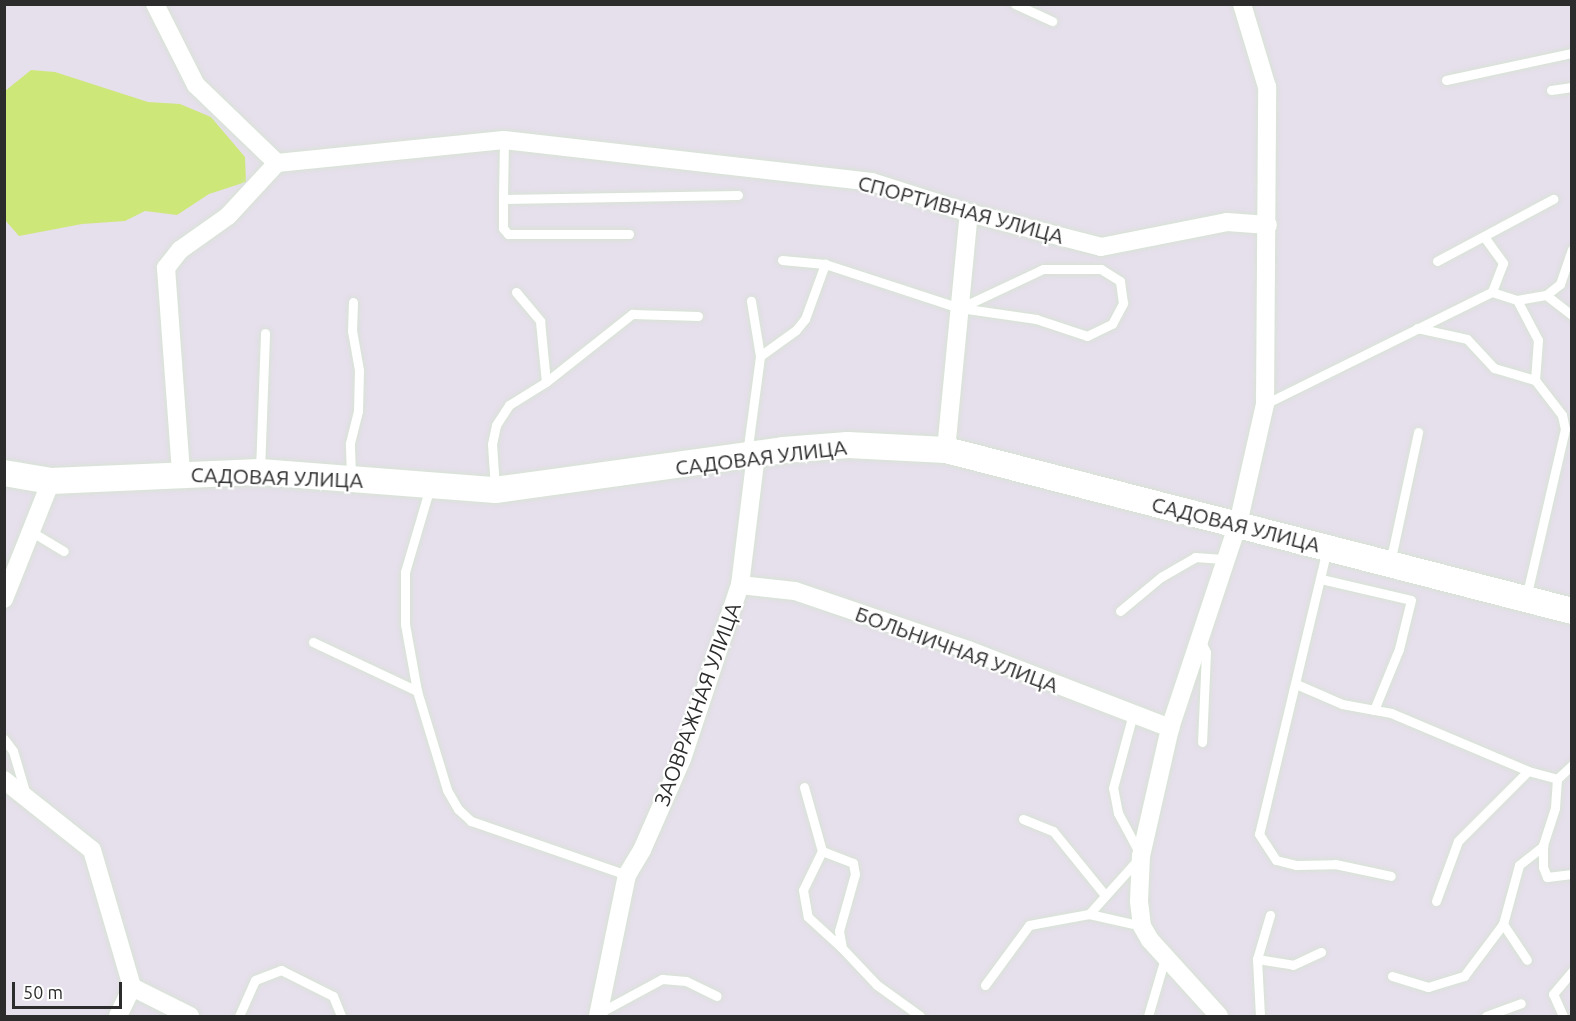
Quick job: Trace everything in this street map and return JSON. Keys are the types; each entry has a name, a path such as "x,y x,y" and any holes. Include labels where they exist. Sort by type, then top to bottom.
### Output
{"street":[{"path":"155,4 169,26 196,84 277,164 228,216 180,250 166,268 182,473"},
{"path":"169,26 172,4"},
{"path":"1218,1017 1165,958 1142,926 1141,856 1170,728 1238,524 1265,404 1268,225 1267,87 1245,6"},
{"name":"СПОРТИВНАЯ УЛИЦА","path":"277,164 504,140 872,182 969,213 1101,247 1227,222 1268,225"},
{"path":"946,450 969,213"},
{"name":"САДОВАЯ УЛИЦА","path":"4,473 51,482 182,473 260,472 495,490 751,455 849,445 946,450 1572,611"},
{"name":"ЗАОВРАЖНАЯ УЛИЦА","path":"599,1015 627,875 642,850 682,759 740,585 751,455"},
{"path":"4,599 51,482"},
{"name":"БОЛЬНИЧНАЯ УЛИЦА","path":"740,585 795,591 968,650 1170,728"},
{"path":"4,780 93,850 132,987 118,1017"},
{"path":"132,987 186,1016"}],"lane":[{"path":"1015,4 1052,21"},
{"path":"1446,80 1572,53"},
{"path":"1551,90 1572,87"},
{"path":"504,140 503,228 508,234 629,234"},
{"path":"503,198 738,195"},
{"path":"1437,261 1485,238 1553,199"},
{"path":"1265,404 1492,292 1503,263 1485,238"},
{"path":"1492,292 1516,300 1546,295 1560,284 1572,250"},
{"path":"782,260 825,264 960,308 1036,319 1087,336 1112,324 1123,303 1120,280 1101,269 1044,269 960,308"},
{"path":"760,356 796,330 805,319 825,264"},
{"path":"516,292 540,321 546,382"},
{"path":"1546,295 1572,315"},
{"path":"1516,300 1538,340 1535,380"},
{"path":"751,301 760,356 751,455"},
{"path":"351,478 350,443 358,411 359,370 352,332 353,302"},
{"path":"495,490 492,444 496,425 509,405 546,382 632,314 698,316"},
{"path":"1417,328 1467,339 1494,368 1535,380 1567,418 1526,598"},
{"path":"260,472 265,333"},
{"path":"1390,563 1418,432"},
{"path":"430,486 405,572 405,624 417,691 447,790 463,815 627,875"},
{"path":"32,532 64,551"},
{"path":"1328,547 1259,834 1276,860 1296,865 1335,864 1391,876"},
{"path":"1120,611 1161,577 1195,556 1226,559"},
{"path":"1321,579 1411,600 1400,649 1374,710"},
{"path":"1200,639 1206,652 1202,742"},
{"path":"313,642 417,691"},
{"path":"1296,684 1342,704 1391,713 1528,771 1557,779"},
{"path":"1089,914 1104,894 1141,856 1118,813 1113,788 1132,714"},
{"path":"4,739 13,751 26,797"},
{"path":"1572,765 1557,779 1555,808 1543,846 1548,877 1557,879 1572,874"},
{"path":"1436,902 1458,841 1528,771"},
{"path":"804,787 822,851 803,890 808,917 877,985 920,1017"},
{"path":"1023,819 1053,831 1104,894"},
{"path":"1392,976 1428,987 1464,976 1503,924 1519,866 1543,846"},
{"path":"822,851 852,863 855,874 839,931 842,948"},
{"path":"985,985 1029,926 1089,914 1142,926"},
{"path":"1260,1017 1257,959 1270,915"},
{"path":"1503,924 1527,960"},
{"path":"1257,959 1293,965 1321,952"},
{"path":"1148,1017 1165,958"},
{"path":"239,1017 255,980 280,970 333,996 341,1017"},
{"path":"1563,1017 1553,994 1572,971"},
{"path":"599,1015 662,979 686,981 717,996"},
{"path":"1486,1017 1521,1003"}],"shaded area":[{"path":"31,70 55,72 148,102 180,104 211,117 245,157 246,182 209,194 177,215 145,211 125,221 82,224 19,236 5,220 5,91"}]}
